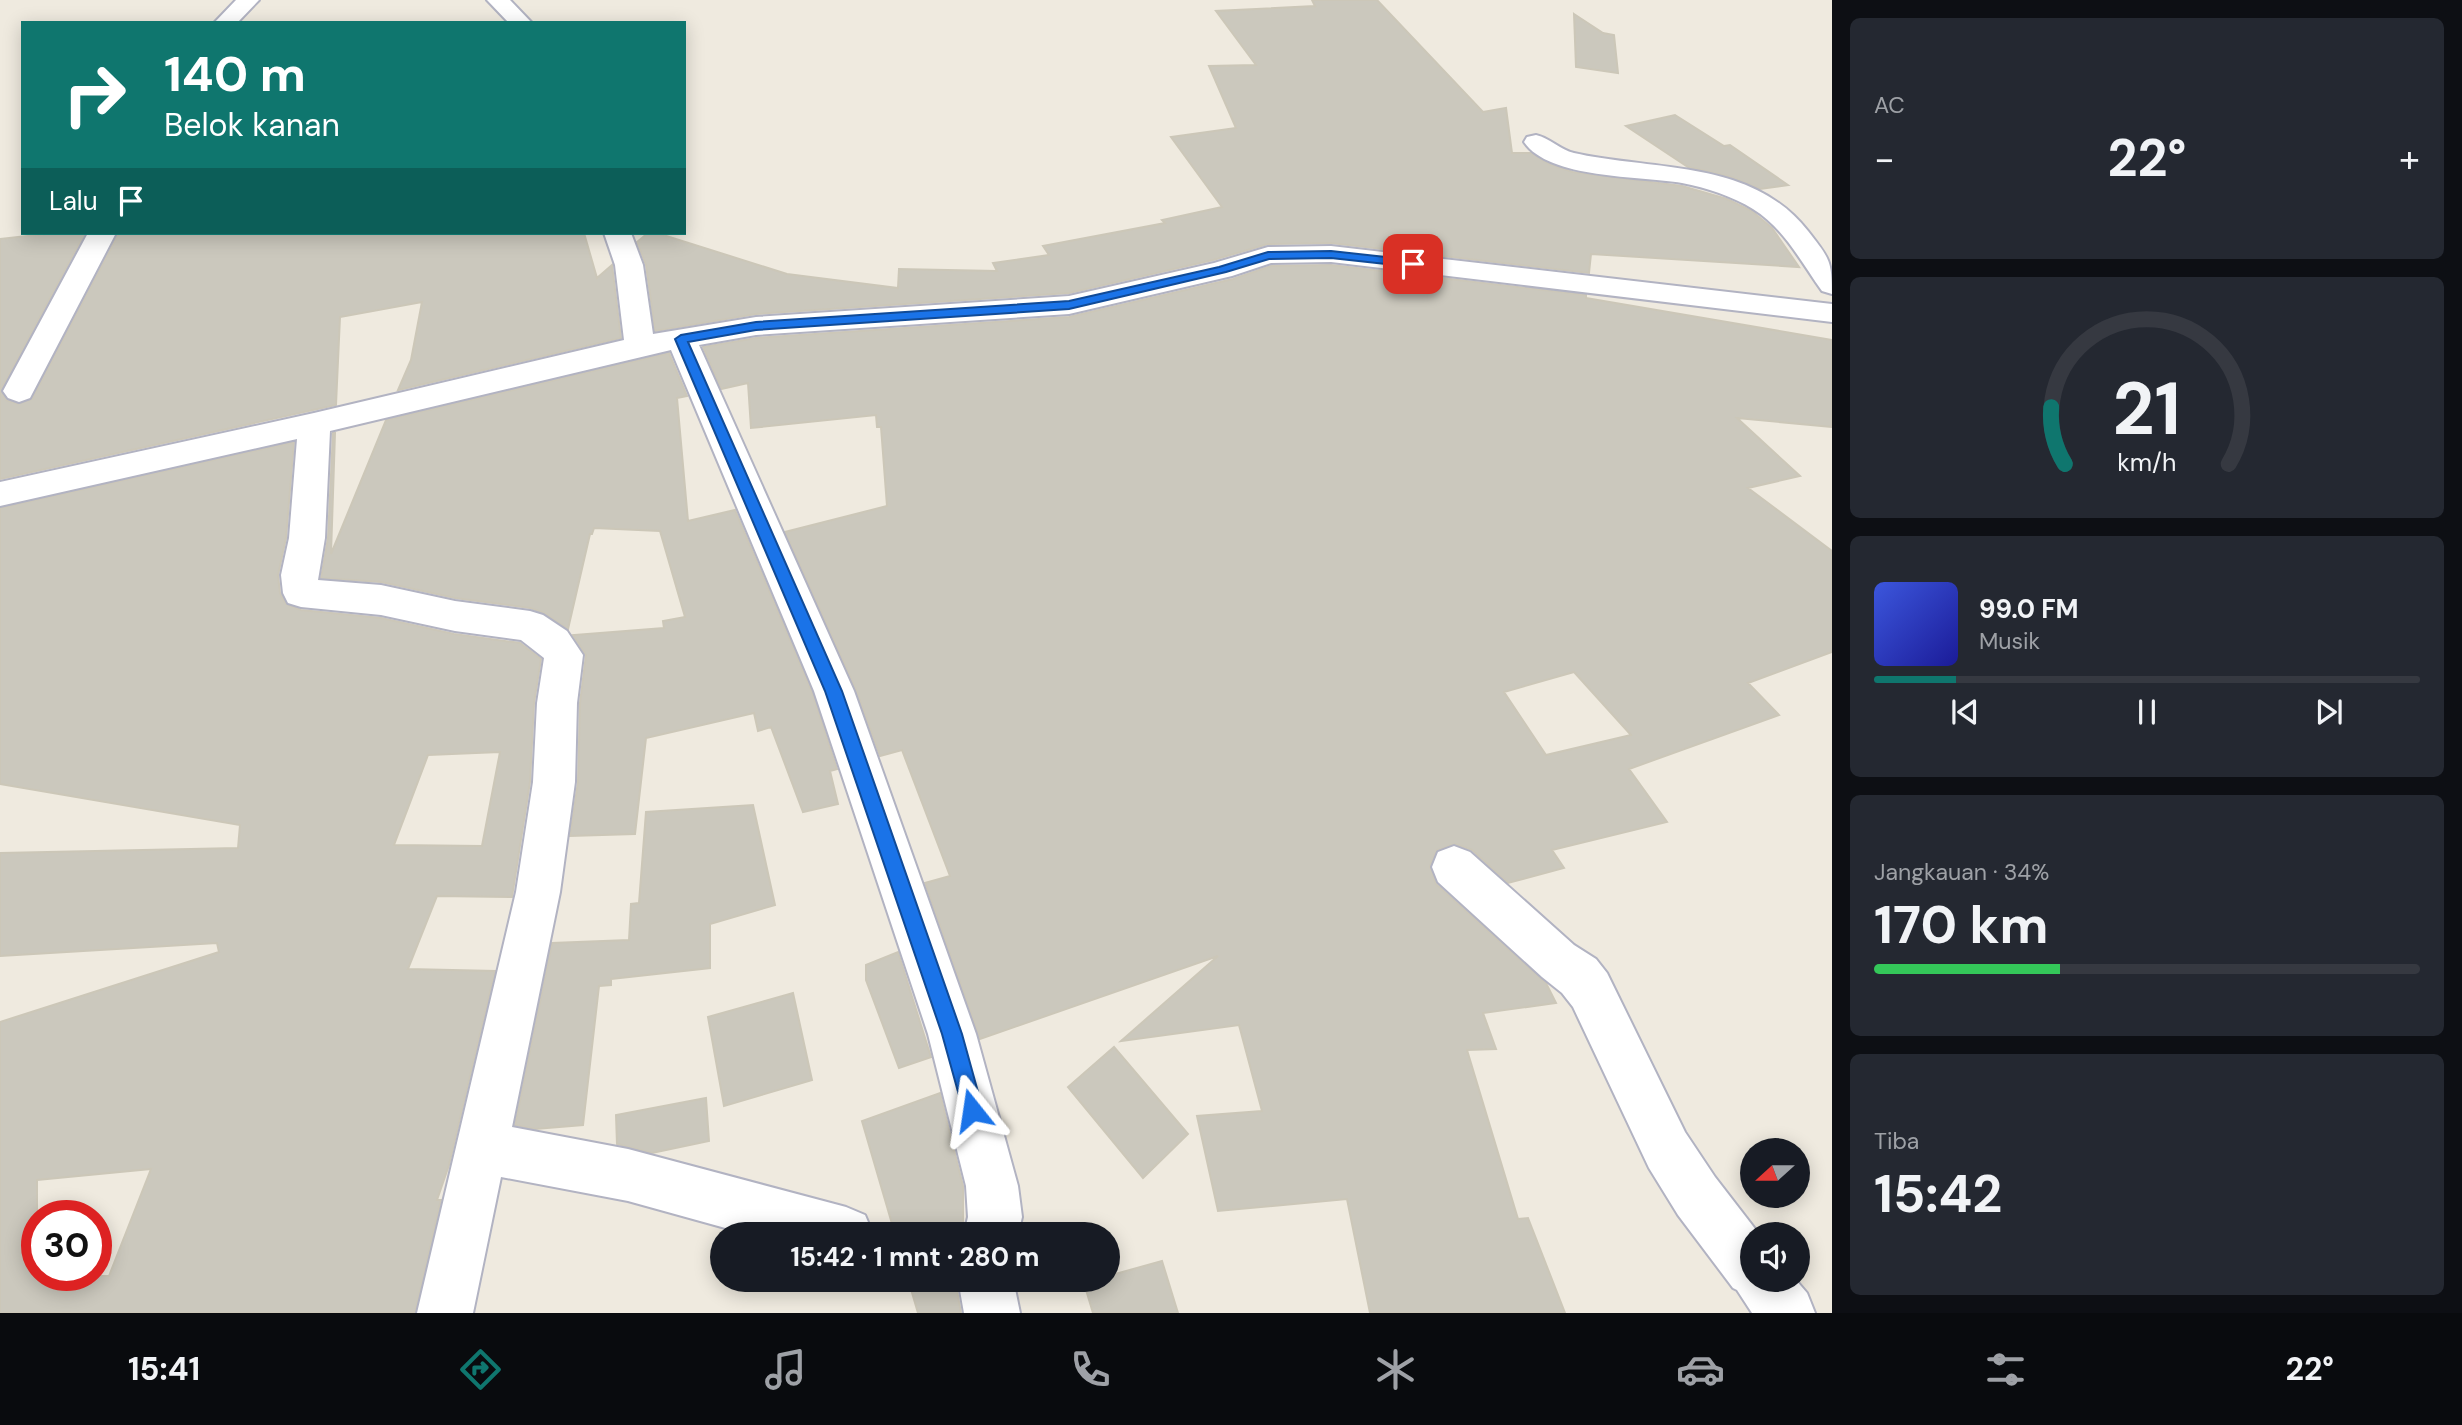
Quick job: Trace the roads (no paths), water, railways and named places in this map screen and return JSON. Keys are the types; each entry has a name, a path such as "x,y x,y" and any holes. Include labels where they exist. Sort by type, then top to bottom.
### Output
{"street":[{"path":"227,21 248,0"},
{"path":"498,0 519,21"},
{"path":"1536,142 1568,160 1720,184 1741,191 1784,220 1832,285"},
{"path":"19,391 101,235"},
{"path":"618,235 629,265 640,346"},
{"path":"0,494 314,425 640,346 756,326 1069,305 1222,270 1268,255 1331,254 1832,313"},
{"path":"681,339 834,691 952,1034 992,1186 994,1222"},
{"path":"314,425 307,538 299,575 301,593 382,600 455,616 530,626 554,642 564,655 558,703 554,782 538,892 444,1313"},
{"path":"1454,867 1558,961 1579,976 1590,990 1640,1100 1669,1154 1740,1253"},
{"path":"481,1147 628,1175 802,1222"},
{"path":"988,1292 992,1313"},
{"path":"1770,1292 1787,1313"}]}
